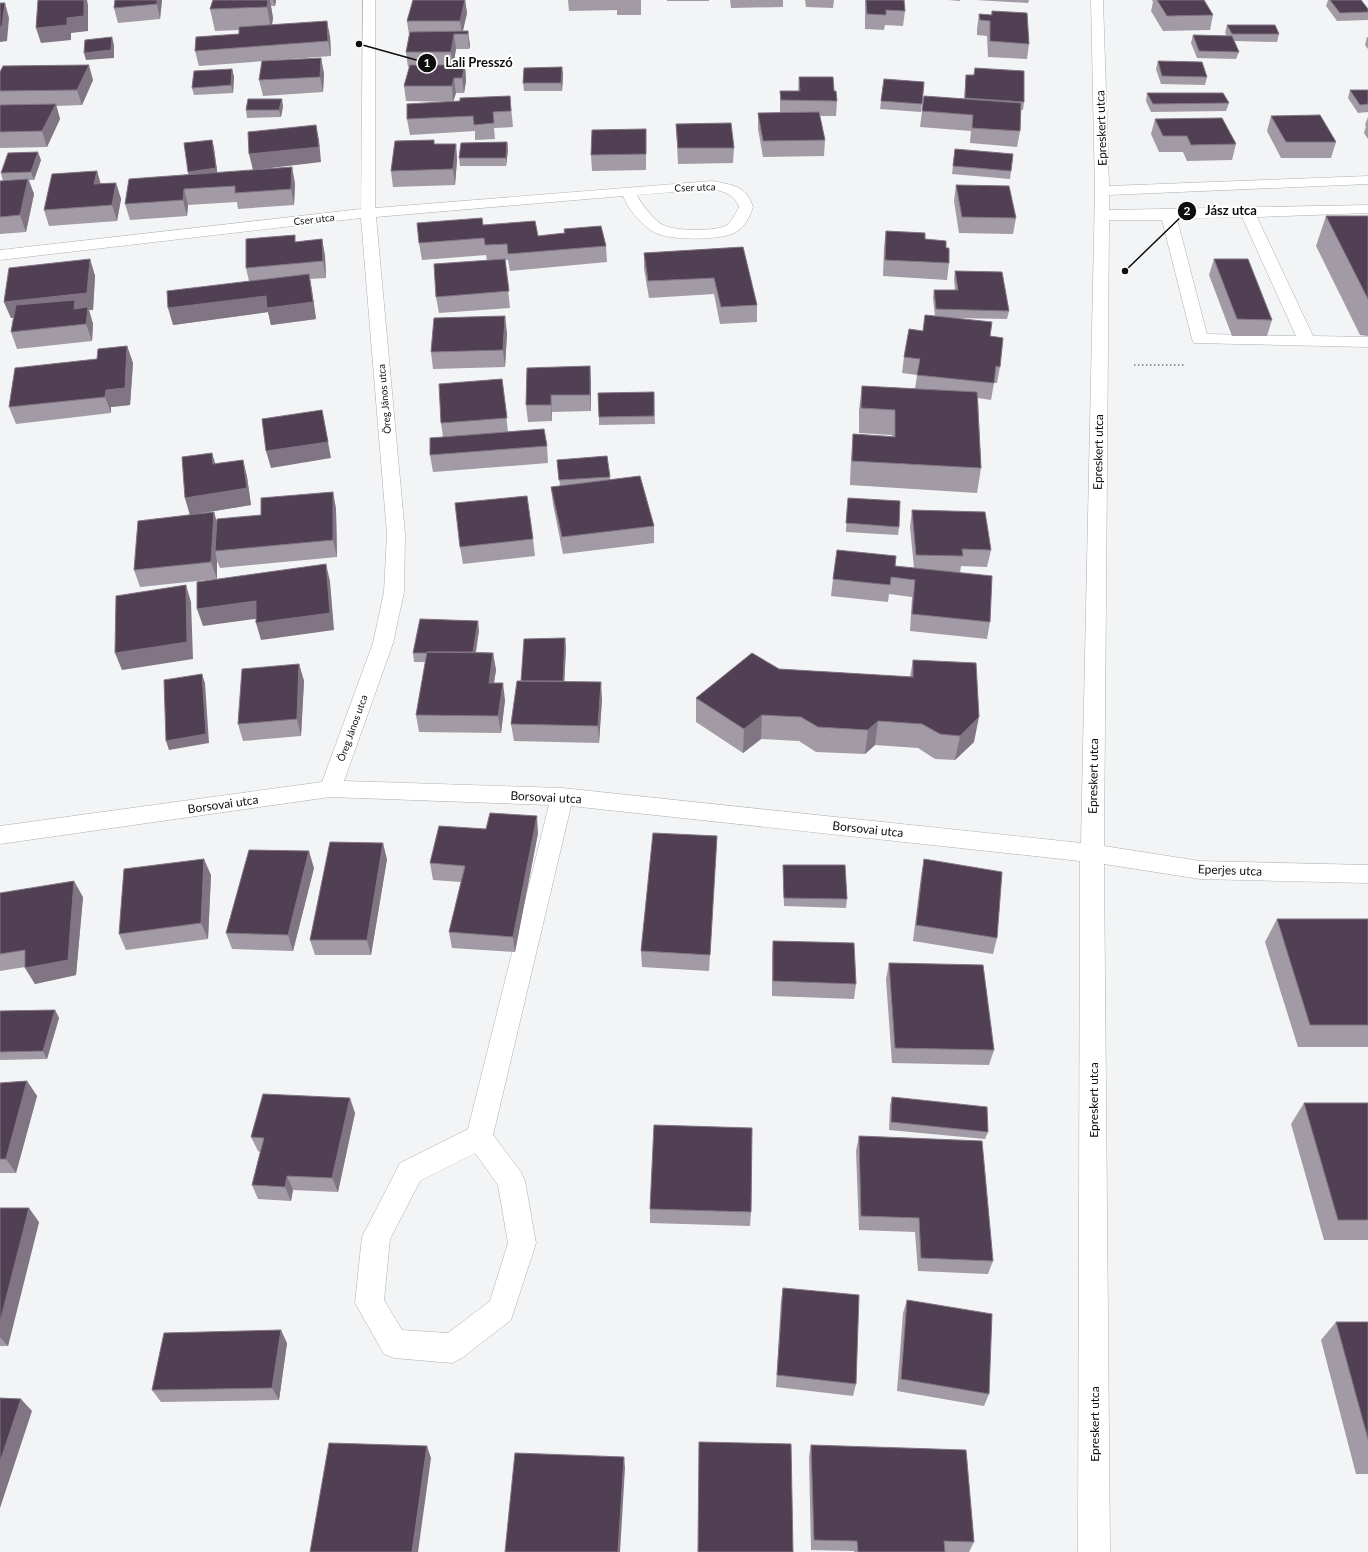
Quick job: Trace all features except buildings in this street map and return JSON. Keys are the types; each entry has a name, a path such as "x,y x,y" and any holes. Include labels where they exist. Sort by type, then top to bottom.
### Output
{"street":[{"name":"Öreg János utca","path":"330,788 383,643 394,592 396,534 368,213 369,0"},
{"name":"Epreskert utca","path":"1094,1552 1092,853 1102,215 1097,0"},
{"path":"1102,191 1368,180"},
{"name":"Cser utca","path":"0,255 368,213 628,191 712,184 732,189 743,198 746,207 740,220 731,229 711,234 682,234 658,229 634,205 628,191"},
{"path":"1102,215 1168,215 1368,209"},
{"path":"1248,213 1307,341"},
{"path":"1168,215 1200,339 1368,342"},
{"name":"Borsovai utca","path":"0,835 330,788 562,796 1092,853"},
{"path":"479,1136 511,1181 522,1243 501,1310 452,1348 394,1344 369,1303 376,1237 410,1172 479,1136 562,796"},
{"name":"Eperjes utca","path":"1092,853 1200,870 1368,874"}],"place":[{"name":"Lali Presszó","path":"359,44"},
{"name":"Jász utca","path":"1125,271"}]}
